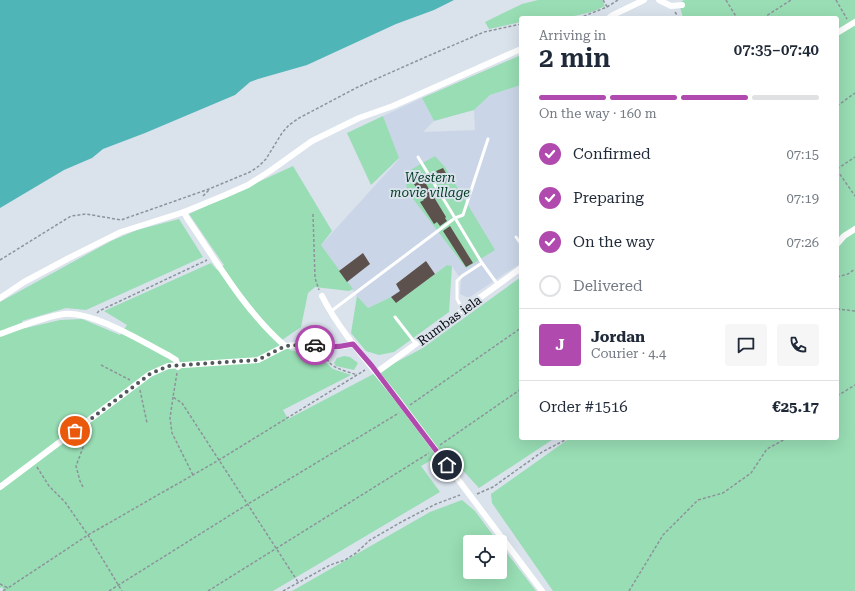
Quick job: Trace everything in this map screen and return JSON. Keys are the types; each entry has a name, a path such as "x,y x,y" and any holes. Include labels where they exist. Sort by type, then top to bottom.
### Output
{"street":[{"path":"612,16 644,0"},
{"path":"659,0 672,6 682,5"},
{"path":"839,32 853,23"},
{"path":"0,298 50,268 121,232 184,212 248,184 270,171 312,141 359,118 393,106 519,50"},
{"path":"184,212 243,301 258,320 285,346"},
{"path":"839,242 844,236 855,229"},
{"name":"Rumbas iela","path":"376,372 519,269"},
{"path":"322,296 330,312 353,344 372,366 472,496 542,591"},
{"path":"0,334 29,323 64,314 78,314 94,318 168,355 176,360 178,367"},
{"path":"0,487 159,369 168,366 178,367 258,360 285,346 310,344 327,347 353,344"}],"lane":[{"path":"330,312 455,218 463,215 488,139"},
{"path":"418,157 482,263 498,285"},
{"path":"516,237 519,241"},
{"path":"463,310 457,299 457,281 482,263"},
{"path":"394,317 416,344"}],"path":[{"path":"603,0 606,4"},
{"path":"585,16 607,8 618,0"},
{"path":"726,0 736,16"},
{"path":"766,16 791,0"},
{"path":"836,0 853,23"},
{"path":"0,260 71,216 86,214 121,220 209,189 250,172 260,166 282,133 289,125 299,118 358,87 484,32 519,24"},
{"path":"839,105 855,93"},
{"path":"839,169 855,157"},
{"path":"839,173 855,196"},
{"path":"313,214 315,278 322,296"},
{"path":"94,318 99,311 194,265 214,257"},
{"path":"839,276 848,274 855,269"},
{"path":"839,309 855,311"},
{"path":"109,591 248,504 405,409 519,329"},
{"path":"327,347 326,357 332,366 357,375"},
{"path":"101,366 128,379 141,381 140,389 147,423"},
{"path":"3,591 88,535 219,460 372,366"},
{"path":"178,367 170,418 172,433 193,475"},
{"path":"839,395 855,385"},
{"path":"208,591 435,449 519,390"},
{"path":"173,397 182,403 298,582"},
{"path":"83,487 76,466 94,416"},
{"path":"283,591 330,565 344,560 356,553 370,540 436,504 461,495 472,496 493,487 542,452 565,440"},
{"path":"629,591 663,535 698,500 723,493 751,473 767,449 783,440"},
{"path":"34,462 49,486 65,502 88,535 117,586 122,591"},
{"path":"0,584 8,588"}],"shaded area":[{"path":"519,86 519,264 470,297 460,294 460,278 452,266 447,265 396,303 391,297 368,308 357,296 321,245 399,159 383,116 422,98 434,121 423,132 475,130 474,110 490,95"}],"green space":[{"path":"538,0 602,0 605,6 595,11 574,16 519,16 519,22 489,29 485,22 522,4"},
{"path":"684,0 855,0 855,591 553,591 492,503 491,494 567,440 839,440 839,16 682,16 679,3"},
{"path":"519,56 519,86 490,95 474,110 434,121 422,98"},
{"path":"383,116 399,158 371,185 347,133"},
{"name":"Western movie village","path":"435,156 445,167 495,250 466,268 407,191 405,173"},
{"path":"293,166 332,231 321,245 353,289 349,291 315,287 308,293 301,327 282,340 290,350 320,357 333,369 351,375 283,410 288,419 421,349 519,278 519,440 552,440 479,488 446,452 421,466 440,492 273,591 4,591 2,587 0,588 0,302 111,241 137,230 179,219 203,257 86,310 66,308 22,321 26,328 60,320 82,319 120,335 127,325 104,311 211,263 217,270 224,265 189,214"},
{"path":"447,265 452,266 449,312 394,352 379,355 366,351 351,333 357,296 368,308 391,297 396,303"},
{"path":"344,356 350,357 358,363 354,370 336,366 334,363 337,358"},
{"path":"462,500 475,511 493,535 463,535 463,579 507,579 507,553 536,591 292,591 430,512"}],"water":[{"path":"0,0 454,0 434,10 396,24 307,65 250,82 235,95 103,149 92,158 64,170 0,208"}],"building":[{"path":"443,168 450,180 444,184 436,171"},
{"path":"423,179 446,217 445,218 447,221 440,226 437,222 434,224 420,202 424,200 414,184"},
{"path":"450,226 473,263 466,267 443,231"},
{"path":"363,253 370,264 347,282 339,271"},
{"path":"426,261 435,274 396,303 391,297 400,291 396,284"}],"way so far":[{"path":"75,431 150,374 159,369 168,366 178,367 258,360 285,346 315,345"}],"route":[{"path":"315,345 327,347 353,344 372,366 447,465"}]}
